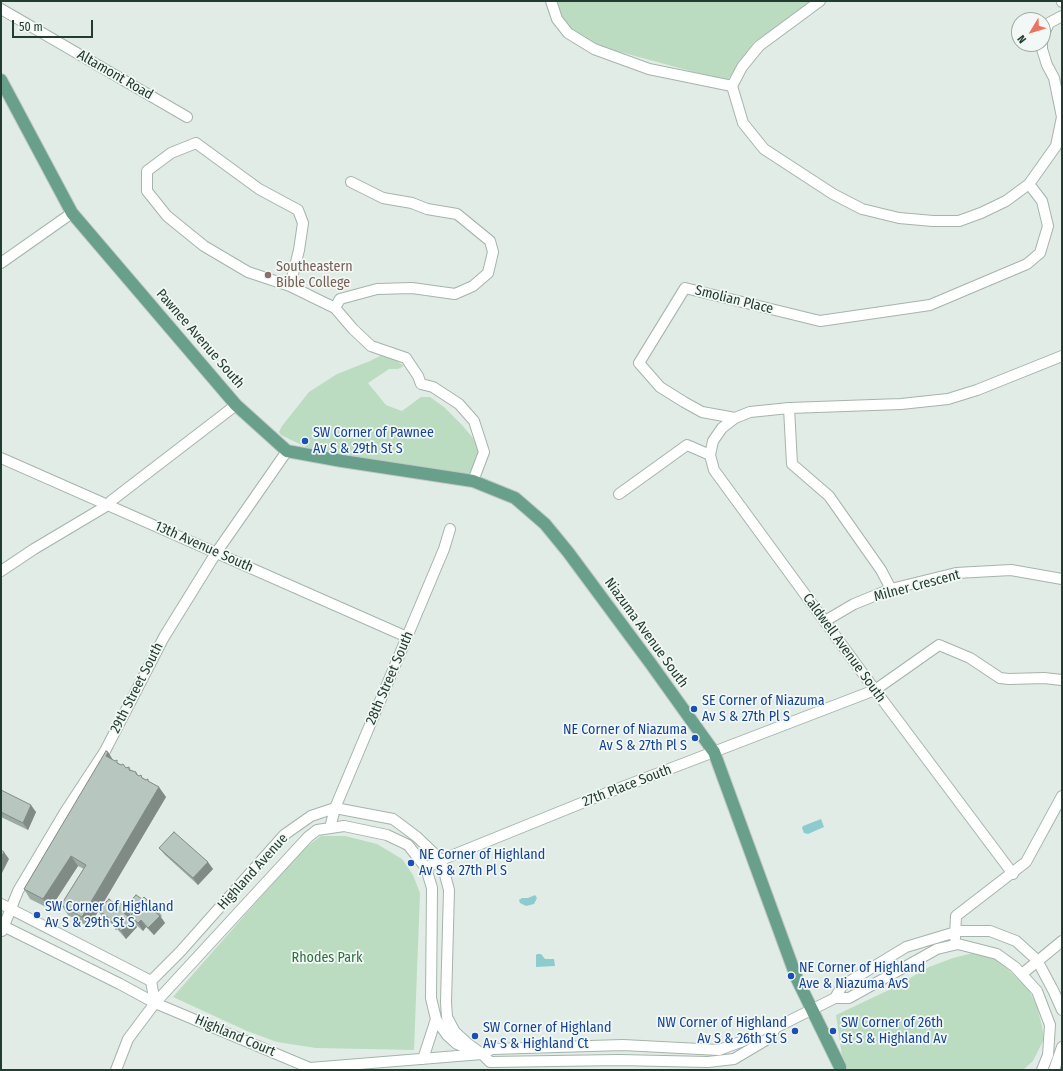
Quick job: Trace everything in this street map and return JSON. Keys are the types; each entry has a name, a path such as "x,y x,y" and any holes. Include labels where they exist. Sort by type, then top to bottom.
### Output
{"main road":[{"name":"Pawnee Avenue South","path":"1,80 72,213 236,405 287,451"},
{"path":"287,451 342,461 472,480"},
{"name":"Niazuma Avenue South","path":"472,480 515,498 545,524 568,552 714,752 797,979 840,1067 840,1070"}],"street":[{"path":"551,1 557,19 568,33 594,49 649,69 732,86"},
{"path":"820,1 759,46 742,67 732,86 743,123 764,149 833,194 862,209 899,218 933,221 959,221 981,213 1006,201 1029,184 1056,146 1062,117 1054,78 1047,65 1043,52"},
{"name":"Altamont Road","path":"1,9 187,117"},
{"path":"1051,23 1062,16"},
{"path":"290,286 300,250 303,223 298,210 259,188 196,143 172,153 147,171 147,191 167,216 204,246 248,272 338,303 376,289 412,288 455,294 473,286 488,273 493,252 490,241 457,214 427,209 412,203 383,198 351,182"},
{"name":"Smolian Place","path":"1029,184 1042,201 1048,226 1040,253 1026,264 930,305 820,321 685,288 640,363 660,387 684,402 702,412 735,418 750,412 789,408 901,404 948,399 977,390 1062,356"},
{"path":"1,263 72,213"},
{"path":"338,303 353,329 370,346 406,358 418,376 421,384 433,387 459,404 474,420 484,452 472,480"},
{"path":"1,571 34,548 108,505 111,501 236,405"},
{"path":"789,408 792,464 829,496 881,570 891,590"},
{"path":"619,494 687,445 710,455 713,441 722,428 735,418"},
{"name":"29th Street South","path":"2,928 6,907 18,891 105,750 164,636 216,553 287,451"},
{"name":"Caldwell Avenue South","path":"710,455 714,470 875,690 1013,874"},
{"name":"13th Avenue South","path":"1,458 407,637"},
{"name":"28th Street South","path":"330,828 335,808 444,549 450,529"},
{"name":"Milner Crescent","path":"825,621 854,604 891,590 956,573 1012,570 1062,579"},
{"name":"27th Place South","path":"426,868 441,860 599,796 875,690 939,645 970,658 1000,678 1044,678 1062,680"},
{"path":"955,945 956,916 1013,874 1026,862 1062,796"},
{"name":"Highland Avenue","path":"151,982 180,952 284,835 311,816 335,808 393,819 417,837 441,860 449,890 446,1002 447,1017 455,1032 490,1062 618,1065 708,1062 734,1059 771,1037 775,1028"},
{"name":"Highland Avenue","path":"116,1070 128,1039 155,1003 308,837 317,830 344,826 386,836 408,845 426,868 432,888 431,998 436,1019 447,1035 457,1044 482,1054 492,1049 623,1045 719,1050 743,1041 766,1027 775,1028 834,998 849,998 937,949 958,944 997,954 1016,967 1038,991 1050,1025 1048,1055 1042,1070"},
{"path":"6,907 151,982 155,1003"},
{"path":"2,928 120,984 155,1003"},
{"name":"Highland Avenue","path":"834,998 842,986 906,947 959,931 990,931 1016,941 1037,960 1062,1010"},
{"path":"1022,974 1037,960 1062,941"},
{"name":"Highland Court","path":"155,1003 310,1069 482,1054"},
{"path":"423,1059 436,1019"},
{"path":"618,1065 623,1045"},
{"path":"1054,1070 1062,1048"}],"green space":[{"path":"555,1 815,1 754,42 727,81 591,44 569,29 556,10"},
{"path":"382,354 390,356 404,366 398,369 389,369 368,383 386,405 402,411 421,397 430,397 444,407 473,438 480,452 475,467 469,477 465,479 312,450 281,435 279,432 282,426 309,392 337,374 370,361"},
{"name":"Rhodes Park","path":"321,836 345,836 377,844 402,859 413,875 420,893 414,1050 316,1048 277,1042 247,1031 173,997 302,850"},
{"path":"973,953 993,957 1028,988 1037,1007 1044,1039 1033,1061 1023,1070 844,1070 836,1015 891,989 929,967 953,958"}],"water":[{"path":"821,819 824,827 808,834 804,833 802,828 803,826"},
{"path":"535,895 537,898 534,904 526,906 520,903 519,900 522,898 528,898"},
{"path":"537,954 541,954 545,959 554,959 555,966 536,967"}],"building":[{"path":"106,751 108,752 106,756 115,761 117,760 117,763 121,765 123,764 126,768 129,767 129,770 136,772 139,776 141,775 142,778 146,780 148,779 148,781 159,787 82,917 61,905 86,865 71,856 43,899 24,889"},
{"path":"1,790 31,805 23,823 1,812"},
{"path":"174,832 208,862 193,878 159,848"},
{"path":"1,850 4,852 1,857"},
{"path":"136,895 142,899 144,897 157,909 154,911 160,916 148,928 141,920 138,923 130,916 133,913 125,907"},
{"path":"109,899 116,905 119,902 127,910 124,913 132,920 121,931 112,921 111,922 108,919 109,918 98,910"}],"place":[{"name":"Southeastern Bible College","path":"268,275"},
{"name":"SW Corner of Pawnee Av S & 29th St S","path":"305,441"},
{"name":"SE Corner of Niazuma Av S & 27th Pl S","path":"694,709"},
{"name":"NE Corner of Niazuma Av S & 27th Pl S","path":"695,738"},
{"name":"NE Corner of Highland Av S & 27th Pl S","path":"411,863"},
{"name":"SW Corner of Highland Av S & 29th St S","path":"37,915"},
{"name":"NE Corner of Highland Ave & Niazuma AvS","path":"791,976"},
{"name":"NW Corner of Highland Av S & 26th St S","path":"795,1031"},
{"name":"SW Corner of 26th St S & Highland Av","path":"833,1031"},
{"name":"SW Corner of Highland Av S & Highland Ct","path":"475,1036"}]}
